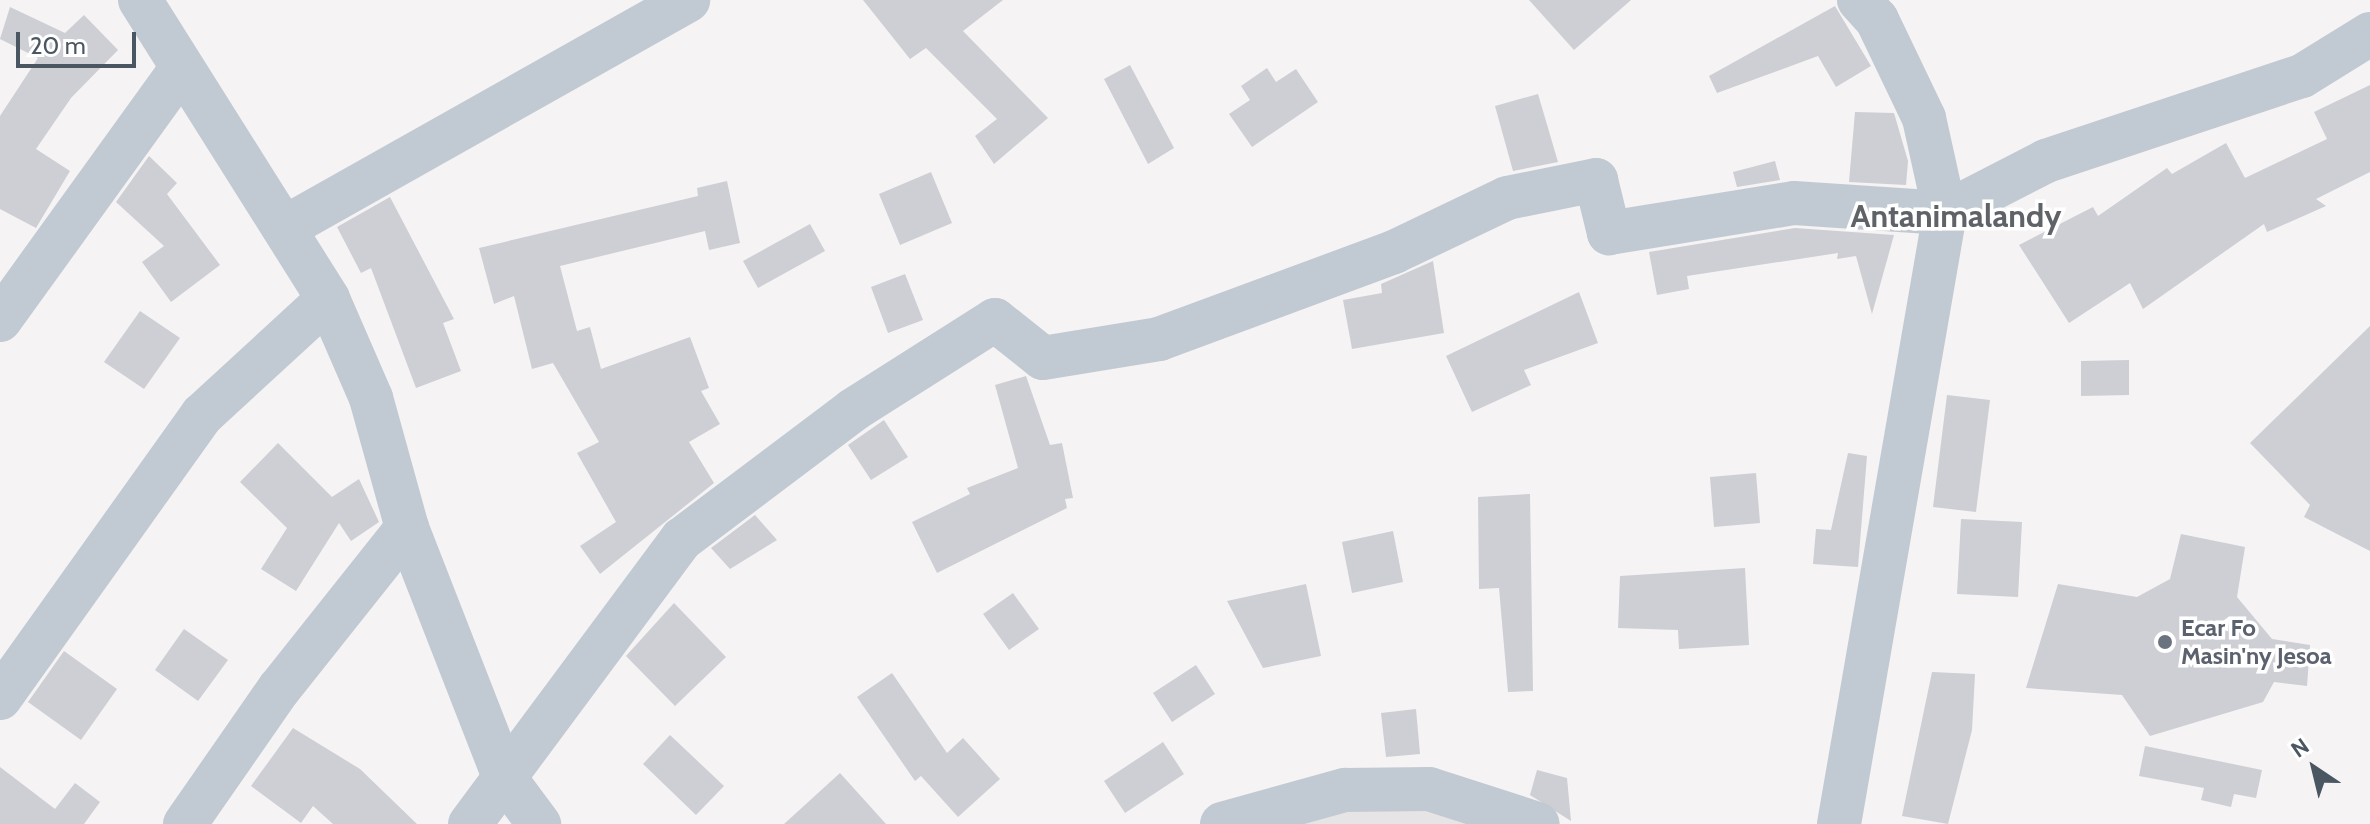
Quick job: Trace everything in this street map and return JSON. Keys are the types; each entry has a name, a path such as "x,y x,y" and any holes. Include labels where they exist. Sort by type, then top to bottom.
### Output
{"street":[{"path":"284,228 688,0"},
{"path":"1839,824 1945,213 1924,118 1877,20 1859,0"},
{"path":"152,5 179,72 328,299 371,398 407,528 504,777 539,824"},
{"path":"470,824 682,539 853,410 995,320 1043,358 1159,339 1394,252 1507,198 1596,180 1609,233 1794,203 1945,213 2060,155 2302,76 2370,34"},
{"path":"0,320 179,72"},
{"path":"3,688 202,415 328,299"},
{"path":"185,824 279,689 407,528"},
{"path":"1222,824 1345,790 1429,789 1538,824"}],"shaded area":[{"path":"1345,790 1538,824 1222,824"}],"building":[{"path":"863,0 1003,0 963,31 1048,118 994,164 975,136 997,119 926,48 910,59"},
{"path":"1529,0 1631,0 1574,50"},
{"path":"1835,6 1871,66 1836,87 1818,56 1717,93 1709,76"},
{"path":"10,7 65,33 84,15 118,50 71,98 36,149 70,171 36,228 0,209 0,116 38,58 0,39"},
{"path":"1130,65 1174,148 1148,164 1104,79"},
{"path":"1267,68 1276,82 1296,69 1318,102 1252,147 1229,114 1250,100 1241,86"},
{"path":"2370,85 2370,172 2316,199 2326,206 2267,232 2264,224 2143,309 2130,283 2069,323 2019,245 2093,207 2098,216 2167,168 2172,174 2226,143 2245,178 2327,139 2314,112"},
{"path":"1538,94 1558,162 1513,171 1495,106"},
{"path":"1855,112 1894,113 1908,161 1906,185 1849,182"},
{"path":"149,156 177,183 167,194 220,265 171,302 142,262 164,246 116,202"},
{"path":"1775,161 1780,180 1737,187 1733,172"},
{"path":"931,172 952,223 900,245 879,194"},
{"path":"727,181 740,243 709,250 705,231 560,266 577,331 590,327 601,369 690,337 709,388 701,391 720,424 689,442 714,483 600,574 580,546 616,522 577,453 599,442 553,363 532,369 514,296 494,304 479,248 698,196 697,188"},
{"path":"390,197 454,319 443,323 461,371 416,388 371,268 361,273 337,227"},
{"path":"810,224 825,251 758,288 743,261"},
{"path":"1795,228 1894,235 1872,314 1856,256 1837,259 1838,253 1687,276 1689,289 1657,295 1649,252"},
{"path":"1433,261 1444,333 1352,349 1343,300 1382,293 1381,284"},
{"path":"905,274 923,320 888,333 871,287"},
{"path":"1579,292 1598,343 1524,370 1531,385 1472,412 1446,356"},
{"path":"140,311 180,338 144,389 104,362"},
{"path":"2370,326 2370,551 2304,517 2310,505 2250,443"},
{"path":"2129,360 2129,395 2081,396 2081,361"},
{"path":"1026,376 1050,445 1062,443 1073,498 1065,499 1067,508 937,573 912,522 970,494 967,488 1018,468 995,385"},
{"path":"1947,395 1990,400 1976,512 1933,507"},
{"path":"884,420 908,457 871,480 848,445"},
{"path":"278,443 332,497 359,479 379,522 351,541 339,523 296,591 261,569 287,528 240,482"},
{"path":"1848,453 1867,456 1858,567 1813,564 1816,529 1831,530"},
{"path":"1756,473 1760,523 1714,527 1710,477"},
{"path":"1530,494 1533,691 1508,692 1499,588 1479,589 1478,497"},
{"path":"755,515 777,540 730,569 711,548"},
{"path":"1961,519 2022,522 2018,597 1957,594"},
{"path":"1393,531 1403,582 1352,593 1342,542"},
{"name":"Ecar Fo Masin'ny Jesoa","path":"2181,534 2245,547 2237,597 2272,639 2310,645 2307,686 2274,682 2263,702 2150,736 2122,695 2026,688 2058,584 2137,597 2170,579"},
{"path":"1745,568 1749,645 1679,649 1678,630 1618,628 1620,576"},
{"path":"1306,584 1321,656 1263,668 1227,601"},
{"path":"1013,593 1039,629 1009,650 983,614"},
{"path":"674,603 726,657 675,706 626,656"},
{"path":"184,629 228,660 198,701 155,670"},
{"path":"64,651 117,689 81,740 28,702"},
{"path":"1196,665 1215,694 1172,722 1153,693"},
{"path":"1932,672 1975,674 1972,730 1948,824 1902,816"},
{"path":"892,673 947,753 963,738 1000,779 958,817 921,776 915,781 857,697"},
{"path":"1416,709 1420,754 1386,757 1381,713"},
{"path":"293,728 360,769 417,824 333,824 313,806 301,823 251,786"},
{"path":"670,735 724,786 696,815 643,764"},
{"path":"1163,742 1184,774 1125,813 1104,781"},
{"path":"2145,746 2262,770 2256,798 2234,794 2231,807 2201,800 2204,788 2139,776"},
{"path":"0,767 55,809 75,783 100,802 84,824 0,824"},
{"path":"1537,770 1567,778 1571,821 1530,795"},
{"path":"840,773 886,824 784,824"}],"place":[{"name":"Ecar Fo Masin'ny Jesoa","path":"2165,642"}],"district":[{"name":"Antanimalandy","path":"1956,216"}]}
